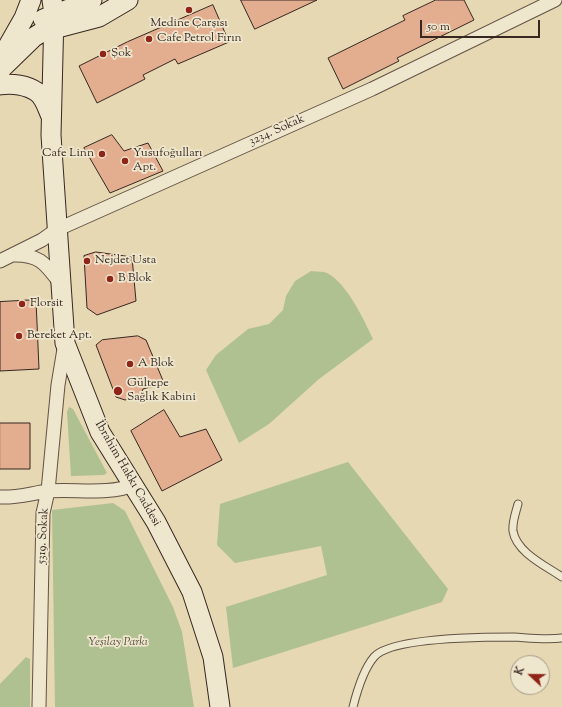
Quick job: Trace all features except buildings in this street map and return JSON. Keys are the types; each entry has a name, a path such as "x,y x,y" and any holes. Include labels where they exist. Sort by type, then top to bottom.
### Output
{"street":[{"path":"1,61 24,18 31,0"},
{"path":"1,61 34,37 53,15 92,0"},
{"path":"53,15 99,17 128,0"},
{"name":"3234. Sokak","path":"5,258 42,240 56,230 372,89 554,0"},
{"name":"İbrahim Hakkı Caddesi","path":"53,15 50,116 56,230 65,343 100,432 156,522 192,592 213,657 220,707"},
{"path":"0,85 19,85 38,92 44,101 50,116"},
{"path":"5,258 25,255 43,261 60,283"},
{"name":"5319. Sokak","path":"39,707 43,513 48,491 58,385 65,343"},
{"path":"0,497 16,498 48,491 122,490 134,485"}],"lane":[{"path":"518,504 513,530 515,540 526,552 562,577"},
{"path":"353,707 360,683 374,656 388,648 425,641 468,638 562,638"}],"green space":[{"path":"311,271 327,273 341,285 354,303 373,339 319,379 269,424 239,443 206,370 216,355 248,329 269,324 283,310 286,296 295,281"},
{"path":"69,407 73,409 107,473 104,475 71,476 67,412"},
{"path":"348,462 448,589 442,602 233,668 226,607 327,575 321,546 235,563 217,545 220,504"},
{"name":"Yeşilay Parkı","path":"113,503 125,511 173,607 182,632 194,707 55,707 52,510"},
{"path":"26,657 30,659 30,707 0,707 0,684"}],"place":[{"name":"Medine Çarşısı","path":"189,10"},
{"name":"Cafe Petrol Fırın","path":"149,39"},
{"name":"Şok","path":"103,54"},
{"name":"Cafe Linn","path":"102,154"},
{"name":"Yusufoğulları Apt.","path":"125,161"},
{"name":"Nejdet Usta","path":"87,261"},
{"name":"B Blok","path":"110,279"},
{"name":"Florsit","path":"22,304"},
{"name":"Bereket Apt.","path":"19,336"},
{"name":"A Blok","path":"130,364"},
{"name":"Gültepe Sağlık Kabini","path":"118,391"}]}
